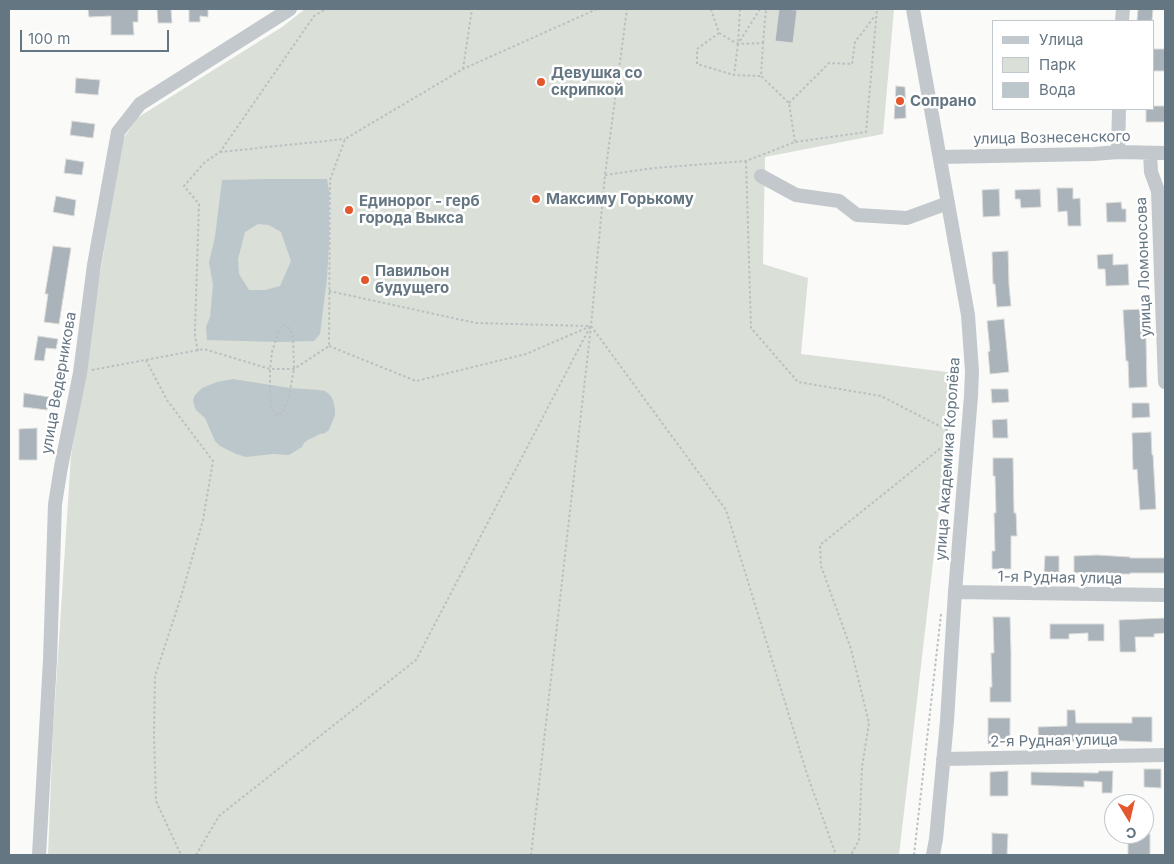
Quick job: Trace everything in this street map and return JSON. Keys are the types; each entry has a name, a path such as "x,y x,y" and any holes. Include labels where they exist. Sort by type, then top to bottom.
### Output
{"street":[{"name":"улица Ведерникова","path":"39,855 50,660 55,504 80,373 94,265 118,132 140,104 290,9"},
{"name":"улица Академика Королёва","path":"913,9 968,315 972,371 943,759 933,855"},
{"path":"1118,152 1119,110"},
{"name":"улица Вознесенского","path":"940,157 1118,152 1165,153"},
{"name":"улица Ломоносова","path":"1150,153 1151,172 1158,191 1165,382"},
{"path":"761,176 796,195 839,201 857,215 907,218 948,203"},
{"name":"1-я Рудная улица","path":"955,592 1165,595"},
{"name":"2-я Рудная улица","path":"943,759 1165,755"}],"path":[{"path":"198,350 195,328 199,204 184,186 204,162 220,152 314,16 326,9"},
{"path":"463,70 472,9"},
{"path":"220,152 345,140 463,70 598,9"},
{"path":"530,855 591,326 605,175 627,9"},
{"path":"711,9 719,34 738,44 764,44"},
{"path":"734,75 738,44 739,9"},
{"path":"738,44 760,9"},
{"path":"761,76 766,9"},
{"path":"605,175 654,168 746,161 795,142 866,132 877,9"},
{"path":"789,103 829,63 852,64 855,42 876,15"},
{"path":"719,34 697,49 697,64 734,75 761,76 789,103 795,142"},
{"path":"329,346 330,180 345,140"},
{"path":"746,161 751,328 798,382 881,396 957,435"},
{"path":"329,291 476,322 591,326"},
{"path":"284,324 289,328 293,336 294,369 284,411 278,415 272,411 270,369 272,352 279,330 284,324"},
{"path":"329,346 416,381 526,354 591,326"},
{"path":"196,855 219,816 416,660 591,326"},
{"path":"591,326 726,510 807,774 836,855"},
{"path":"80,373 204,349 270,369 294,369 329,346"},
{"path":"146,360 167,400 213,461 203,520 180,600 155,676 156,801 181,855"},
{"path":"956,445 957,435"},
{"path":"851,855 859,840 862,767 869,723 851,649 821,566 820,545 957,435"},
{"path":"914,855 941,615"}],"green space":[{"path":"305,9 894,9 883,134 765,157 763,264 808,278 801,354 955,373 899,855 48,855 53,732 71,456 123,139 137,118 282,27"}],"water":[{"path":"327,179 329,191 329,244 327,278 320,334 314,341 207,340 206,327 210,317 213,285 209,262 215,237 222,180","holes":["258,224 269,225 281,232 291,261 280,286 265,290 249,290 239,274 238,259 245,232"]},
{"path":"233,379 290,388 325,391 333,400 335,410 329,430 308,440 302,447 289,455 273,454 246,457 220,446 215,441 205,418 196,410 193,400 202,388 217,382"}],"building":[{"path":"88,9 138,9 138,22 133,22 134,35 111,35 111,16 89,17"},
{"path":"157,9 171,9 172,23 158,23"},
{"path":"189,9 208,9 208,17 200,16 200,22 189,22"},
{"path":"779,9 797,10 793,43 775,41"},
{"path":"1138,9 1153,9 1152,20 1137,20"},
{"path":"1154,49 1165,49 1165,71 1154,71"},
{"path":"76,78 100,80 98,95 75,93"},
{"name":"Сопрано","path":"896,86 905,87 906,118 894,119"},
{"path":"1154,106 1165,106 1165,122 1146,122 1146,110 1154,110"},
{"path":"72,121 95,124 93,138 70,135"},
{"path":"66,159 84,162 82,175 64,173"},
{"path":"1057,188 1073,188 1073,199 1080,198 1081,226 1068,226 1067,211 1058,212"},
{"path":"999,189 1000,216 983,217 982,190"},
{"path":"1040,189 1041,207 1021,208 1020,199 1015,199 1015,190"},
{"path":"56,196 76,200 74,216 53,212"},
{"path":"1121,202 1122,209 1126,209 1126,222 1107,222 1106,203"},
{"path":"53,246 71,248 59,324 44,322 48,294 45,294"},
{"path":"1008,251 1011,306 997,307 995,284 993,284 992,252"},
{"path":"1113,254 1113,265 1128,264 1129,285 1106,286 1105,269 1098,269 1097,255"},
{"path":"1144,309 1147,387 1129,388 1123,310"},
{"path":"1004,319 1009,372 990,374 987,321"},
{"path":"38,336 58,339 56,349 46,348 44,361 34,360"},
{"path":"991,389 1008,389 1009,402 992,403"},
{"path":"24,393 49,397 47,410 23,407"},
{"path":"1132,403 1149,403 1150,417 1132,418"},
{"path":"1007,419 1008,438 993,438 992,420"},
{"path":"37,428 37,460 19,460 19,429"},
{"path":"1151,432 1156,509 1140,510 1137,469 1133,470 1132,433"},
{"path":"993,458 1013,458 1014,513 1016,513 1017,536 1011,536 1011,569 992,569 992,551 995,551 994,513 996,513"},
{"path":"1097,555 1130,558 1165,558 1165,573 1074,573 1074,556"},
{"path":"1045,556 1059,556 1059,573 1044,573"},
{"path":"993,617 1010,617 1011,702 990,702 990,687 992,687 991,653 994,653"},
{"path":"1165,618 1165,633 1154,634 1154,637 1135,637 1136,652 1120,652 1119,620"},
{"path":"1050,624 1104,624 1104,641 1088,641 1088,633 1069,634 1069,639 1050,639"},
{"path":"1067,710 1075,710 1076,723 1132,723 1132,717 1152,717 1152,742 1097,740 1039,742 1038,727 1067,726"},
{"path":"988,718 1010,718 1010,744 988,744"},
{"path":"1144,769 1161,769 1161,788 1144,787"},
{"path":"1008,771 1008,796 990,796 990,772"},
{"path":"1099,771 1113,771 1112,793 1102,793 1102,782 1084,781 1084,787 1031,785 1031,772 1098,773"},
{"path":"992,833 1008,834 1007,855 992,855"},
{"path":"1128,844 1150,844 1150,855 1128,855"}],"place":[{"name":"Девушка со скрипкой","path":"541,82"},
{"name":"Сопрано","path":"900,101"},
{"name":"Максиму Горькому","path":"536,199"},
{"name":"Единорог - герб города Выкса","path":"349,210"},
{"name":"Павильон будущего","path":"365,280"}]}
